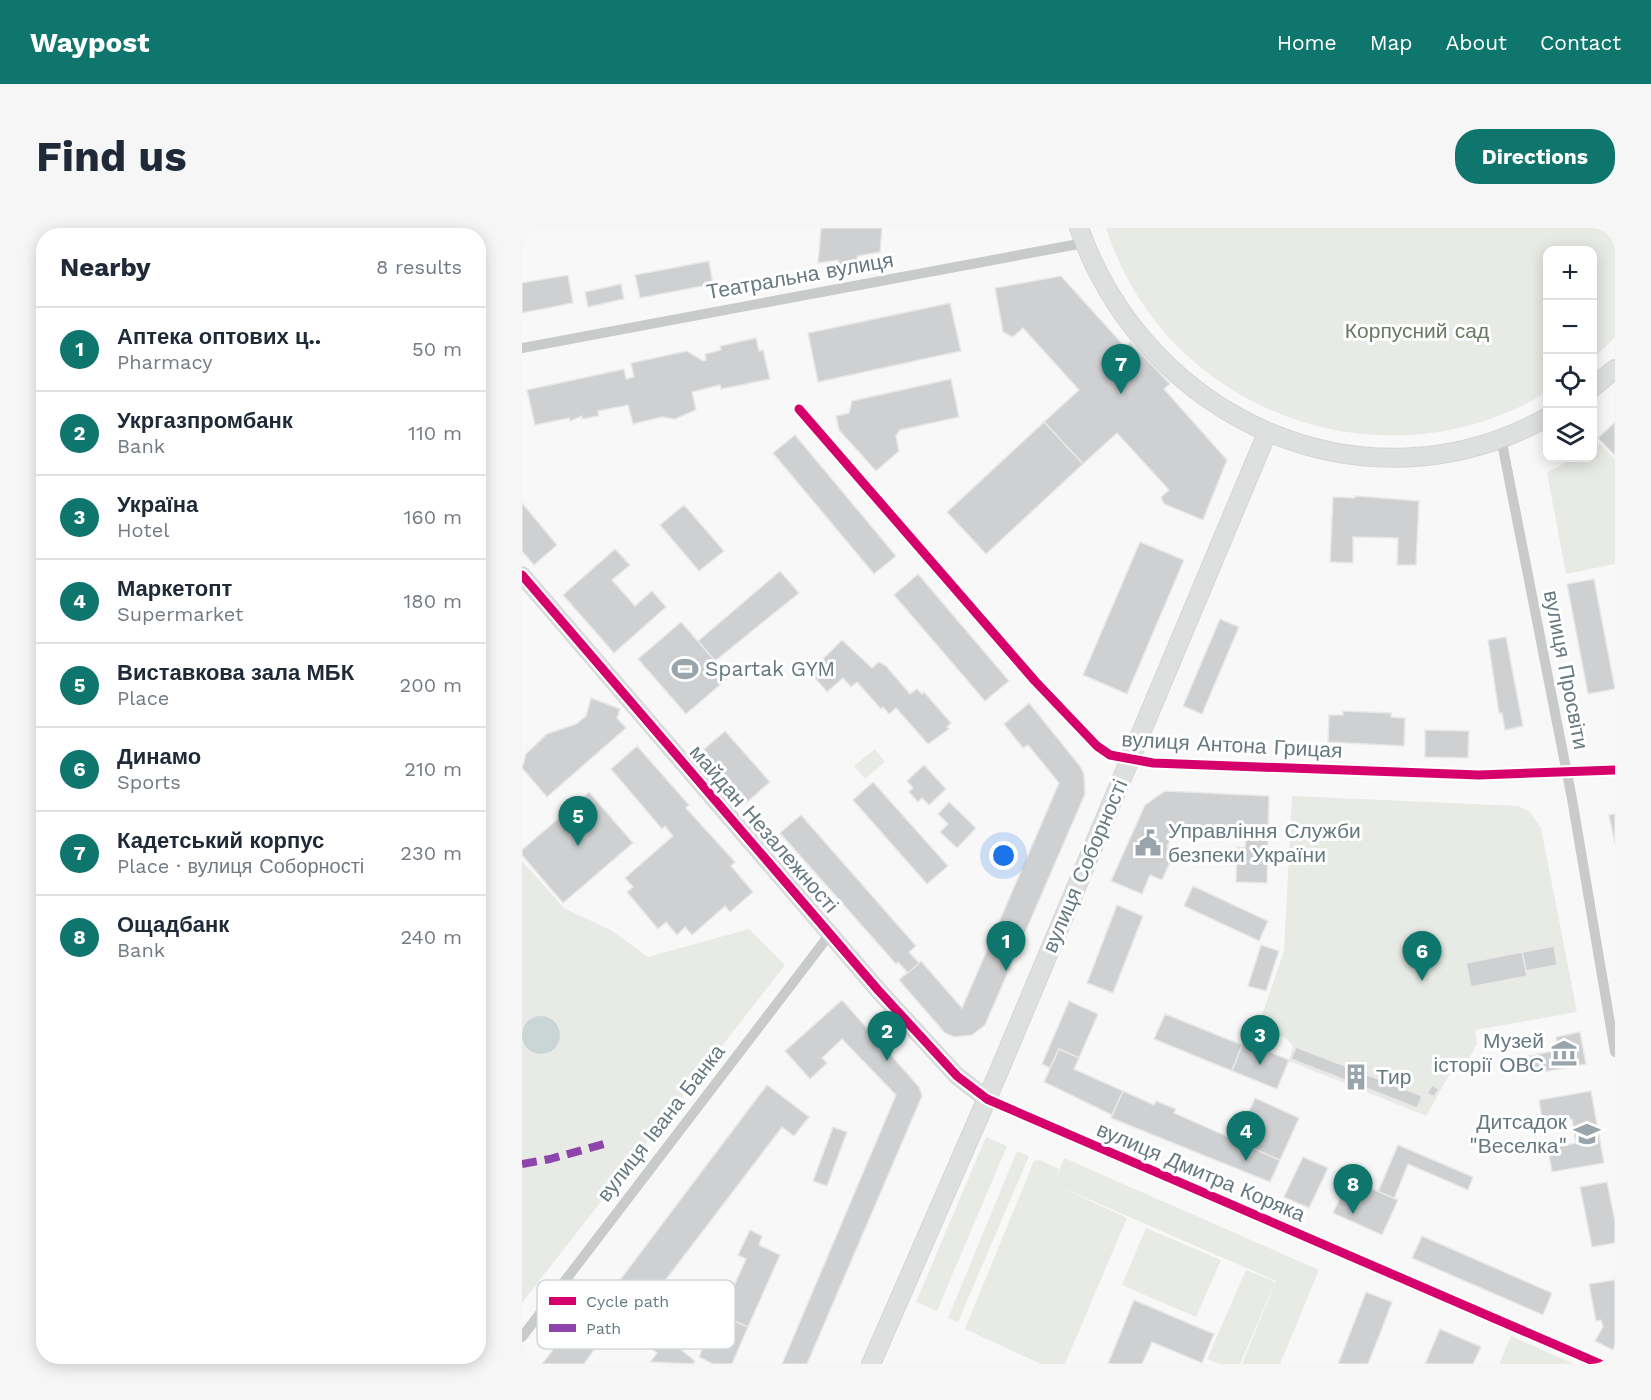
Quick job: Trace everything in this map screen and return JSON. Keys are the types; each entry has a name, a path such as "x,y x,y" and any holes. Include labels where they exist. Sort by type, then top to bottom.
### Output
{"main road":[{"path":"1082,236 1119,311 1153,354 1191,389 1214,405 1268,433 1324,450 1388,457 1446,453 1501,438 1543,419"},
{"path":"1597,385 1615,369"},
{"name":"вулиця Соборності","path":"871,1364 987,1099 1268,433"}],"street":[{"name":"Театральна вулиця","path":"522,348 1082,236"},
{"name":"вулиця Антона Грицая","path":"799,409 1035,681 1097,746 1110,755 1130,760 1479,775 1615,770"},
{"name":"вулиця Просвіти","path":"1501,438 1566,772 1615,1052"},
{"name":"майдан Незалежності","path":"522,575 830,934 957,1076 987,1099"},
{"name":"вулиця Івана Банка","path":"566,1280 830,934"},
{"name":"вулиця Дмитра Коряка","path":"987,1099 1600,1364"},
{"name":"вулиця Івана Банка","path":"522,1337 537,1317"}],"green space":[{"name":"Корпусний сад","path":"1106,228 1615,228 1615,337 1597,355 1597,246 1543,246 1543,394 1483,421 1417,434 1351,433 1287,416 1228,387 1177,345 1135,292"},
{"path":"1597,443 1615,459 1615,564 1566,574 1547,473 1566,462 1597,462"},
{"path":"875,749 885,762 865,779 854,766"},
{"path":"1292,796 1518,806 1529,811 1541,828 1577,1012 1475,1030 1477,1044 1466,1064 1454,1067 1426,1116 1289,1061 1293,1046 1287,1039 1258,1027 1284,951"},
{"path":"522,861 564,908 612,931 648,957 749,929 785,965 540,1280 537,1280 537,1284 522,1303"},
{"path":"986,1137 1007,1146 937,1311 916,1302"},
{"path":"1017,1151 1029,1156 958,1322 948,1318"},
{"path":"1064,1158 1319,1270 1280,1364 1242,1364 1276,1281 1054,1184 1127,1218 1065,1364 1041,1364 965,1329 1034,1161 1040,1160 1059,1169 1057,1176"},
{"path":"1146,1228 1221,1260 1196,1317 1122,1285"},
{"path":"1246,1270 1275,1282 1240,1364 1219,1364 1207,1359"},
{"path":"1511,1336 1574,1364 1499,1364"}],"shaded area":[{"path":"541,1016 555,1021 560,1035 555,1049 541,1054 527,1049 522,1035 527,1021"}],"building":[{"path":"821,228 882,228 880,252 857,256 858,262 839,266 838,260 818,263"},
{"path":"709,261 713,284 640,298 635,275"},
{"path":"568,275 573,303 522,313 522,283"},
{"path":"1061,276 1125,347 1130,342 1170,384 1164,389 1227,460 1203,520 1164,504 1161,497 1169,490 1117,433 1083,464 1044,422 1079,390 1023,328 1013,337 1003,332 995,288"},
{"path":"621,284 624,299 588,307 585,292"},
{"path":"950,303 961,351 818,382 808,333"},
{"path":"756,338 759,351 763,350 770,379 721,389 720,385 692,392 696,410 675,419 662,417 633,424 628,405 598,411 599,416 582,419 582,416 570,421 569,418 535,425 527,390 624,369 626,379 634,377 631,363 687,351 703,361 706,360 705,354 721,350 720,346"},
{"path":"951,379 959,417 900,430 896,436 899,451 876,471 839,430 836,416 849,413 852,401"},
{"path":"1044,422 1083,464 986,554 947,512"},
{"path":"1615,422 1615,456 1598,438"},
{"path":"795,435 896,556 874,574 773,453"},
{"path":"1355,496 1419,501 1416,565 1397,565 1398,538 1353,537 1353,563 1330,562 1333,497 1355,498"},
{"path":"522,503 557,545 534,565 522,551"},
{"path":"684,505 724,551 699,571 660,525"},
{"path":"1140,542 1184,560 1127,694 1083,675"},
{"path":"615,549 630,565 612,580 635,606 652,591 666,607 614,653 563,595"},
{"path":"780,571 799,593 715,661 698,641"},
{"path":"918,574 1009,681 985,701 894,595"},
{"path":"1594,579 1615,689 1588,694 1567,584"},
{"path":"1220,619 1239,627 1202,714 1183,706"},
{"name":"Spartak GYM","path":"681,622 729,677 686,714 638,659"},
{"path":"1506,637 1523,726 1505,730 1502,713 1499,713 1488,640"},
{"path":"842,640 872,668 879,662 886,666 910,694 917,689 922,694 924,692 951,723 947,727 949,729 928,744 896,708 889,714 883,707 881,709 857,682 851,687 843,678 827,692 810,672"},
{"path":"591,698 620,709 617,718 626,728 547,797 522,768 526,754 547,734 576,724 586,716"},
{"path":"1029,703 1080,766 1084,774 1085,794 985,1025 972,1035 954,1037 945,1033 899,980 921,961 962,1008 1059,783 1028,745 1023,748 1004,724"},
{"path":"1343,711 1391,713 1391,717 1405,718 1404,746 1328,742 1329,715 1343,715"},
{"path":"1425,730 1469,731 1468,758 1425,757"},
{"path":"725,731 770,782 746,803 701,752"},
{"path":"637,746 689,805 686,808 735,862 731,866 753,892 730,912 725,906 692,935 685,927 677,935 666,922 658,929 627,892 633,887 625,878 673,836 665,826 662,829 611,769"},
{"path":"924,765 946,789 929,805 922,798 918,802 909,792 913,788 907,781"},
{"path":"873,782 948,866 927,884 853,800"},
{"name":"Управління Служби безпеки України","path":"1165,791 1269,796 1267,883 1236,882 1237,847 1245,848 1246,830 1227,828 1226,840 1197,838 1197,827 1176,827 1167,847 1175,851 1162,880 1150,875 1142,894 1111,881 1145,805"},
{"path":"589,792 633,843 563,903 522,855 522,850"},
{"path":"949,802 976,828 957,848 940,832 948,824 938,814"},
{"path":"1615,814 1615,844 1609,815"},
{"path":"801,815 916,946 909,952 919,963 908,973 898,962 896,964 780,833"},
{"path":"1193,886 1268,921 1259,941 1184,906"},
{"path":"1117,905 1143,916 1113,993 1087,983"},
{"path":"1261,945 1279,951 1266,991 1248,986"},
{"path":"1554,946 1557,965 1526,971 1522,952"},
{"path":"1522,952 1527,976 1471,987 1466,963"},
{"path":"842,1000 919,1087 922,1096 807,1364 782,1364 896,1095 842,1039 822,1058 827,1063 810,1079 785,1051"},
{"path":"1069,1001 1098,1014 1079,1058 1059,1049 1050,1068 1042,1064"},
{"path":"1165,1014 1242,1045 1232,1071 1154,1039"},
{"name":"Музей історії ОВС","path":"1580,1032 1586,1064 1532,1074 1529,1056 1558,1050 1556,1037"},
{"path":"1244,1041 1289,1060 1277,1089 1232,1071"},
{"name":"Тир","path":"1296,1047 1422,1096 1417,1108 1291,1059"},
{"path":"1059,1049 1079,1058 1074,1069 1123,1091 1112,1115 1044,1082"},
{"path":"767,1085 809,1117 794,1136 782,1127 665,1280 620,1280"},
{"path":"767,1085 809,1117 794,1136 782,1127 665,1280 620,1280"},
{"path":"1432,1085 1439,1089 1434,1097 1427,1093"},
{"path":"1123,1091 1154,1105 1156,1101 1176,1109 1174,1113 1280,1160 1270,1182 1111,1118"},
{"name":"Дитсадок \"Веселка\"","path":"1591,1091 1604,1163 1552,1172 1548,1149 1576,1143 1572,1119 1543,1124 1539,1100"},
{"path":"1255,1098 1299,1118 1280,1160 1236,1141"},
{"path":"833,1127 847,1132 827,1186 813,1181"},
{"path":"1398,1145 1473,1177 1468,1190 1408,1164 1394,1199 1378,1192"},
{"path":"1303,1157 1328,1168 1309,1208 1284,1197"},
{"path":"1349,1179 1398,1200 1382,1235 1333,1213"},
{"path":"1607,1182 1615,1221 1615,1243 1592,1247 1580,1187"},
{"path":"750,1230 762,1236 759,1245 780,1255 748,1327 735,1321 735,1284 746,1259 738,1255"},
{"path":"1422,1236 1552,1293 1543,1315 1412,1258"},
{"path":"1615,1280 1615,1351 1595,1341 1603,1327 1601,1320 1596,1321 1589,1284"},
{"path":"1366,1292 1392,1302 1383,1326 1368,1364 1338,1364"},
{"path":"1134,1300 1214,1334 1202,1363 1152,1342 1142,1364 1108,1364"},
{"path":"735,1321 748,1327 732,1364 713,1364 699,1357 702,1349 735,1349"},
{"path":"1440,1329 1481,1347 1473,1364 1425,1364"},
{"path":"554,1349 595,1349 584,1364 542,1364"},
{"path":"652,1349 680,1349 695,1361 693,1364 650,1362 657,1353"}],"marked path":[{"path":"522,1164 604,1144"}],"cycle path":[{"path":"799,409 1035,681 1097,746 1110,755 1153,763 1479,775 1615,770"},
{"path":"522,575 878,990 957,1076 987,1099 1600,1364"}],"place":[{"name":"Кадетський корпус","path":"1121,394"},
{"name":"Spartak GYM","path":"685,669"},
{"name":"Управління Служби безпеки України","path":"1148,843"},
{"name":"Виставкова зала МБК","path":"578,846"},
{"name":"Аптека оптових ц..","path":"1006,971"},
{"name":"Динамо","path":"1422,981"},
{"name":"Музей історії ОВС","path":"1564,1053"},
{"name":"Укргазпромбанк","path":"887,1061"},
{"name":"Україна","path":"1260,1065"},
{"name":"Тир","path":"1356,1077"},
{"name":"Дитсадок \"Веселка\"","path":"1587,1134"},
{"name":"Маркетопт","path":"1246,1161"},
{"name":"Ощадбанк","path":"1353,1214"}]}
